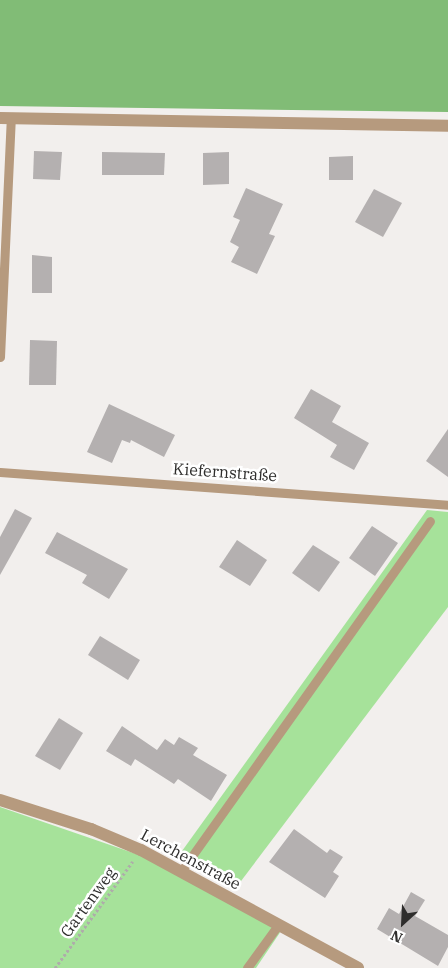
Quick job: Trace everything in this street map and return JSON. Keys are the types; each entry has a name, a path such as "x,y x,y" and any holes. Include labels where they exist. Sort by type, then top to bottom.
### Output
{"street":[{"path":"5,118 448,126"},
{"name":"Lerchenstraße","path":"0,800 91,829 141,850 182,870 358,968"}],"lane":[{"path":"0,357 5,118"},
{"name":"Kiefernstraße","path":"0,472 448,505"},
{"path":"182,870 430,521"},
{"path":"247,968 278,925"}],"path":[{"name":"Gartenweg","path":"55,968 141,850"}],"green space":[{"path":"0,0 448,0 448,112 0,106"},
{"path":"427,510 448,512 448,607 235,889 177,858"},
{"path":"0,807 145,857 281,931 256,968 0,968"}],"building":[{"path":"34,151 62,152 60,180 33,179"},
{"path":"102,152 165,153 164,175 102,175"},
{"path":"229,152 229,184 203,185 203,153"},
{"path":"353,156 353,180 329,180 329,157"},
{"path":"246,188 283,204 269,234 275,236 257,274 231,262 239,247 230,242 240,220 233,217"},
{"path":"374,189 402,203 383,237 355,222"},
{"path":"32,255 52,257 52,293 32,293"},
{"path":"30,340 57,341 56,385 29,385"},
{"path":"311,389 341,406 332,422 369,443 354,470 330,457 337,445 294,418"},
{"path":"109,404 175,435 164,457 131,440 130,443 122,440 112,463 87,452"},
{"path":"448,429 448,477 426,461"},
{"path":"15,509 32,518 0,575 0,537"},
{"path":"372,526 398,543 375,576 349,558"},
{"path":"57,532 128,569 109,599 82,583 87,575 45,553"},
{"path":"237,540 267,560 250,586 219,567"},
{"path":"313,545 340,562 319,592 292,573"},
{"path":"100,636 140,660 128,680 88,655"},
{"path":"59,718 83,733 60,770 35,756"},
{"path":"122,726 157,750 165,739 174,745 179,737 198,748 193,755 227,775 211,801 178,779 174,784 135,759 131,766 106,751"},
{"path":"294,829 327,853 330,849 343,857 333,872 339,876 325,898 269,862"},
{"path":"411,892 425,900 415,916 448,935 448,947 438,966 377,929 389,908 399,914"}]}
